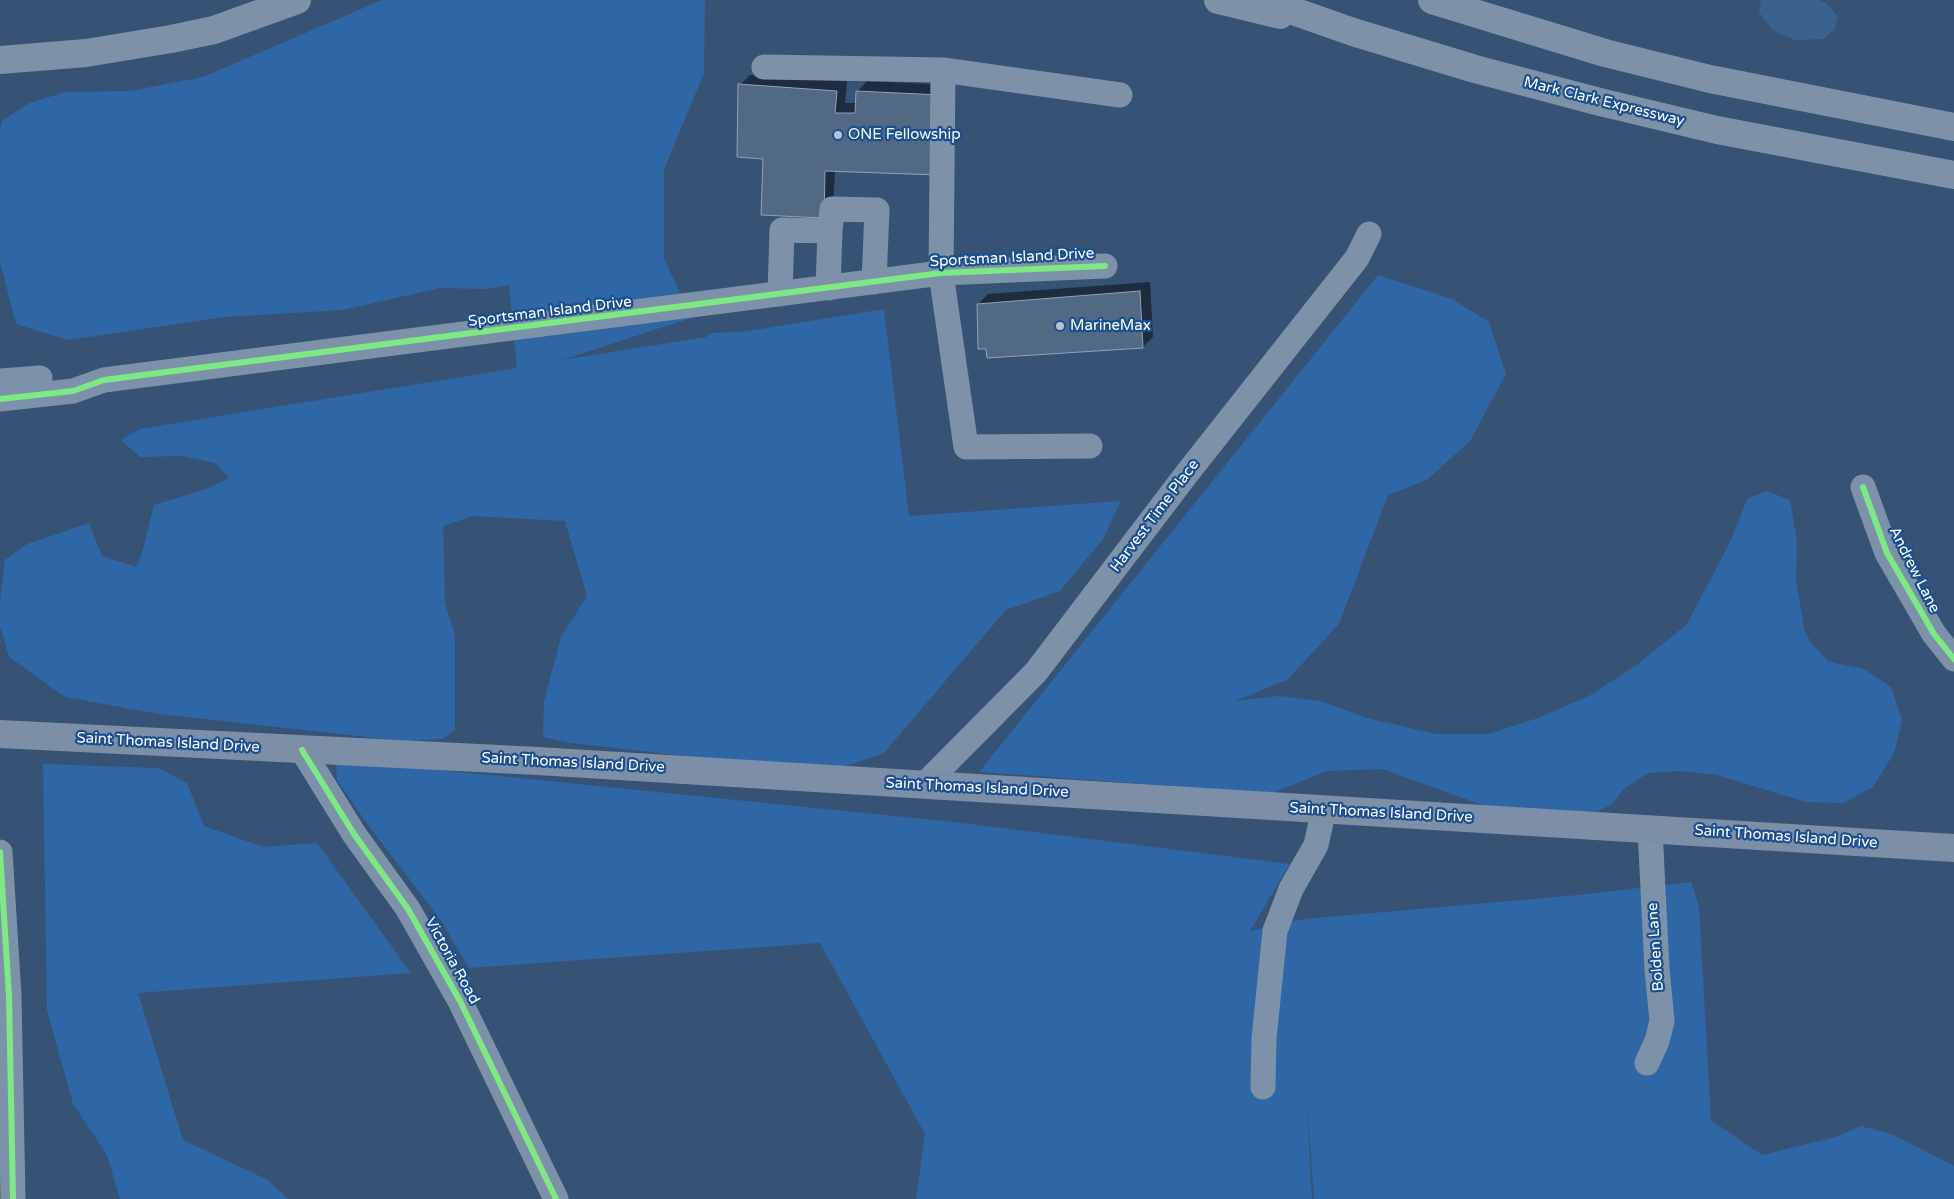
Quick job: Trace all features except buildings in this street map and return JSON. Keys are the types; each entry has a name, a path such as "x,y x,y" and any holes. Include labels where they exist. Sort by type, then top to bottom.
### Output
{"highway":[{"path":"0,60 86,53 171,39 214,30 297,0"},
{"path":"1218,0 1353,32"},
{"name":"Mark Clark Expressway","path":"1262,0 1353,32 1475,69 1627,109 1717,130 1954,175"},
{"path":"1432,0 1605,53 1710,79 1954,127"}],"main road":[{"name":"Saint Thomas Island Drive","path":"0,734 538,761 1954,848"}],"street":[{"path":"764,67 943,70 1120,94"},
{"path":"943,70 941,273 966,447 1090,446"},
{"path":"828,288 832,209 877,210 874,282"},
{"path":"780,294 782,230 830,232"},
{"name":"Harvest Time Place","path":"925,784 1036,672 1185,476 1357,258 1369,234"},
{"name":"Sportsman Island Drive","path":"0,399 73,391 104,380 941,273 1104,266"},
{"name":"Sportsman Island Drive","path":"0,381 74,374 104,380"},
{"name":"Andrew Lane","path":"1863,487 1888,553 1934,634 1954,659"},
{"name":"Victoria Road","path":"302,750 354,834 408,909 460,1001 556,1199"},
{"path":"1262,1088 1264,1038 1274,930 1291,889 1316,845 1324,809"},
{"name":"Bolden Lane","path":"1648,1063 1657,1041 1662,1021 1657,970 1650,829"},
{"path":"0,852 13,1199"}],"shaded area":[{"path":"382,0 705,0 704,73 664,170 664,258 691,318 562,360 706,337 712,333 742,332 884,309 909,516 1121,501 1103,539 1060,591 1006,610 883,754 826,772 571,743 543,737 544,702 561,637 587,596 565,521 473,516 443,526 445,603 455,635 455,730 443,739 404,741 159,714 65,697 9,657 0,626 0,601 5,560 27,544 89,523 102,556 136,567 142,553 154,505 206,489 229,478 216,463 181,456 140,457 121,440 139,429 517,368 509,285 486,289 440,288 343,310 225,317 68,340 16,324 0,262 0,132 2,121 29,103 66,92 130,91 203,77"},
{"path":"1761,0 1820,0 1827,4 1838,17 1834,30 1823,39 1795,40 1772,30 1759,12"},
{"path":"1378,275 1452,299 1489,322 1506,374 1470,441 1427,480 1388,495 1339,624 1287,680 1235,701 1279,696 1321,701 1367,718 1436,734 1488,734 1538,718 1589,696 1638,664 1687,624 1731,540 1747,499 1767,491 1790,500 1797,542 1796,581 1805,632 1812,644 1829,662 1864,669 1891,687 1902,720 1894,753 1873,787 1843,803 1806,802 1717,775 1679,771 1648,773 1624,789 1611,805 1586,816 1499,811 1382,769 1327,771 1265,796 1218,795 1214,789 979,772"},
{"path":"370,763 954,822 1290,864 1250,931 1304,919 1578,895 1691,882 1699,906 1711,1120 1762,1155 1836,1137 1861,1126 1894,1135 1954,1166 1954,1199 1314,1199 1307,1100 1312,1199 916,1199 925,1134 820,943 469,968 442,922 368,825 337,780 336,765"},
{"path":"43,764 158,768 187,783 204,826 263,847 317,843 411,973 138,993 183,1140 268,1180 288,1199 120,1199 107,1155 73,1104 47,1010"}],"cycle path":[{"path":"0,399 73,391 104,380 941,273 1105,266"},
{"path":"1863,487 1887,553 1934,634 1954,659"},
{"path":"302,750 354,834 408,909 460,1001 556,1199"},
{"path":"0,852 9,996 13,1199"}],"place":[{"name":"ONE Fellowship","path":"838,135"},
{"name":"MarineMax","path":"1060,326"}]}
